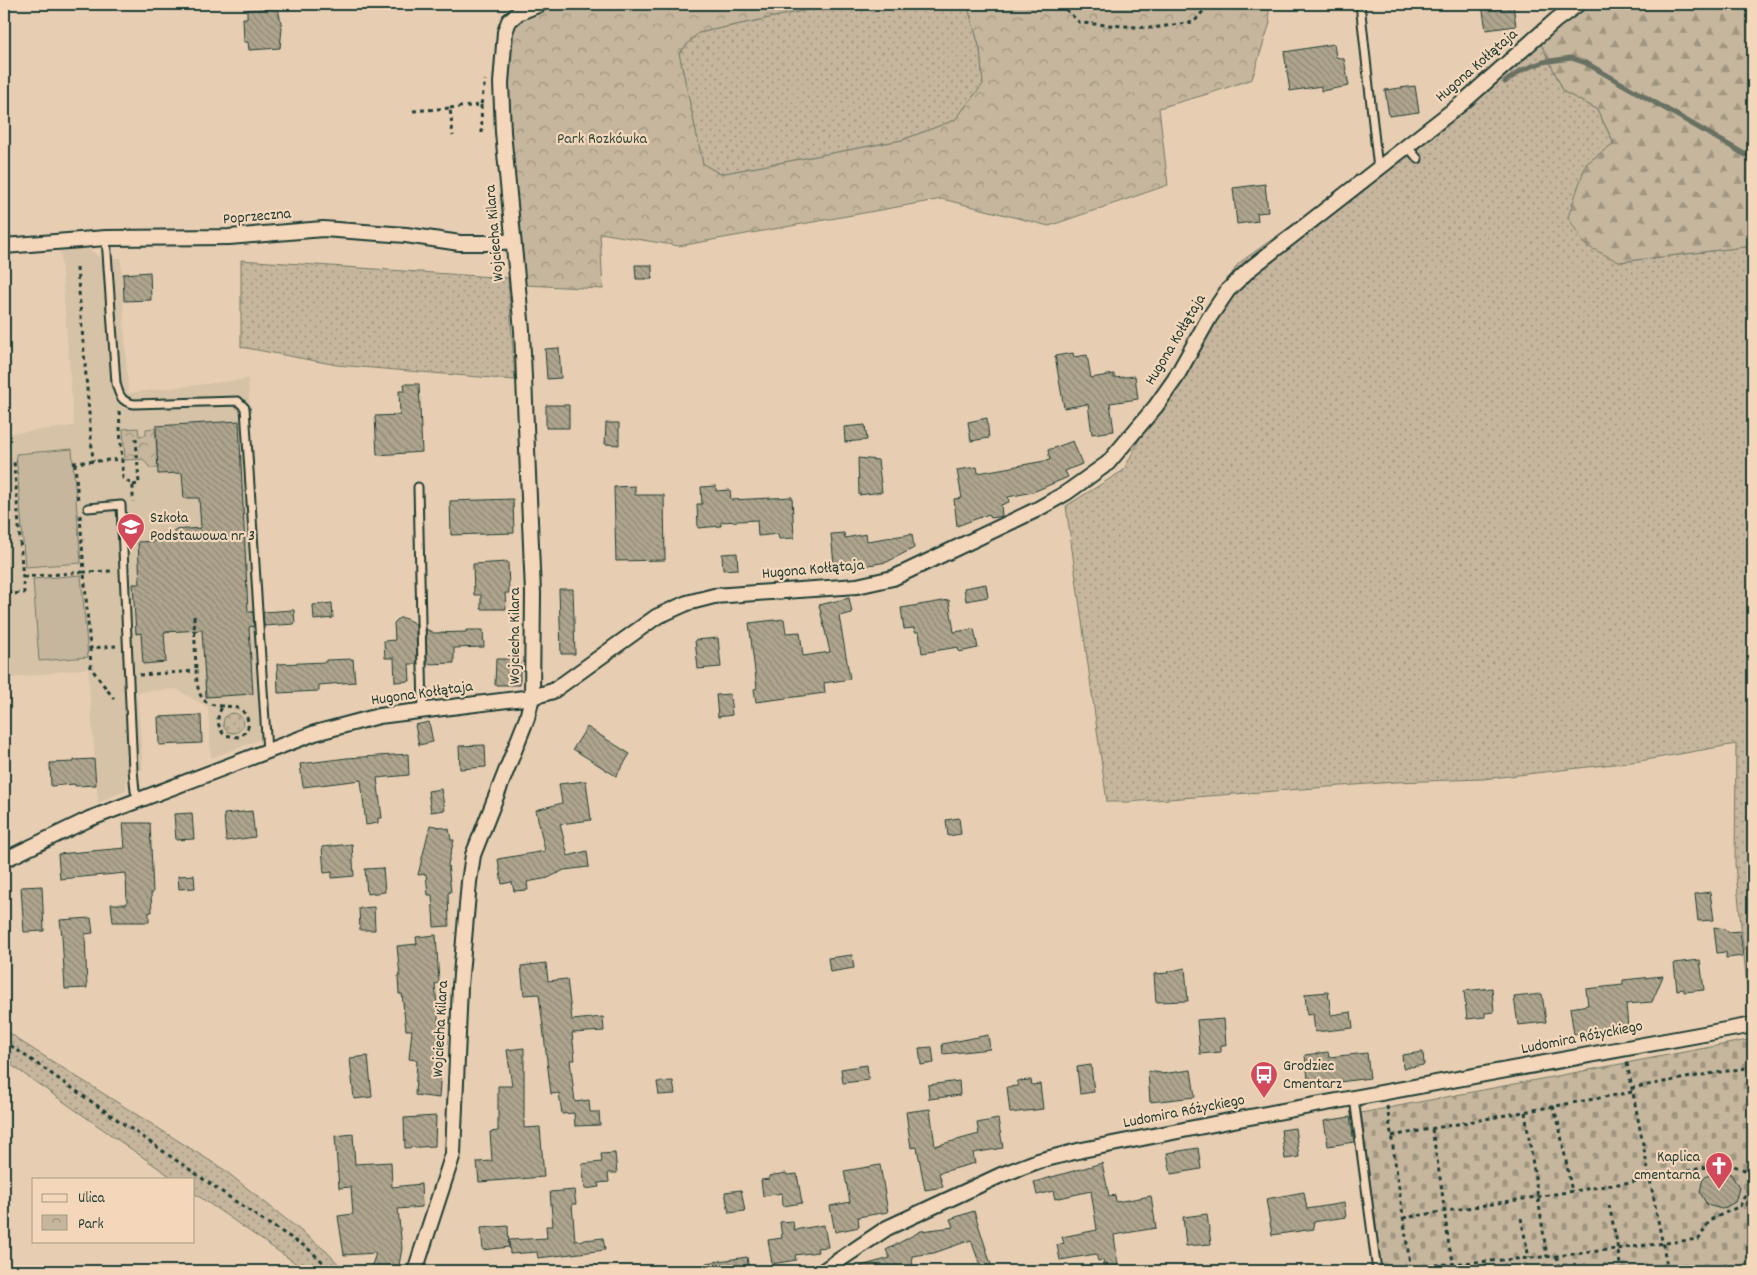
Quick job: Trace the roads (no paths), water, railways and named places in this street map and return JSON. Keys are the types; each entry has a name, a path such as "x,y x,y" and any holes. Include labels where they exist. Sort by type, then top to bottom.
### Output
{"street":[{"name":"Wojciecha Kilara","path":"415,1271 453,1154 460,986 473,855 527,718 532,697 532,574 522,330 503,132 501,83 505,32 509,21 516,11 540,4"},
{"name":"Hugona Kołłątaja","path":"4,860 89,819 315,733 379,716 532,697 553,691 656,617 687,602 714,596 857,586 893,578 1036,510 1066,493 1108,463 1156,406 1175,380 1209,318 1228,290 1250,268 1462,104 1556,20 1578,4"},
{"name":"Poprzeczna","path":"4,246 106,238 228,237 323,228 406,235 460,243 513,241"},
{"name":"Ludomira Różyckiego","path":"823,1271 887,1228 1001,1175 1038,1161 1082,1150 1193,1128 1753,1025"}],"lane":[{"path":"1361,5 1378,169"},
{"path":"1408,147 1418,159"},
{"path":"106,238 116,383 121,399 127,403 134,404 238,401 244,408 267,752"},
{"path":"418,487 423,711"},
{"path":"88,508 121,505 133,770 135,791 139,800"},
{"path":"1354,1098 1377,1271"}],"waterway":[{"path":"1505,82 1522,70 1543,62 1571,58 1586,63 1746,155 1753,156"}],"place":[{"name":"Szkoła Podstawowa nr 3","path":"131,551"},
{"name":"Grodziec Cmentarz","path":"1264,1099"},
{"name":"Kaplica cmentarna","path":"1719,1190"}],"park label":[{"name":"Park Rozkówka","path":"602,139"}]}
